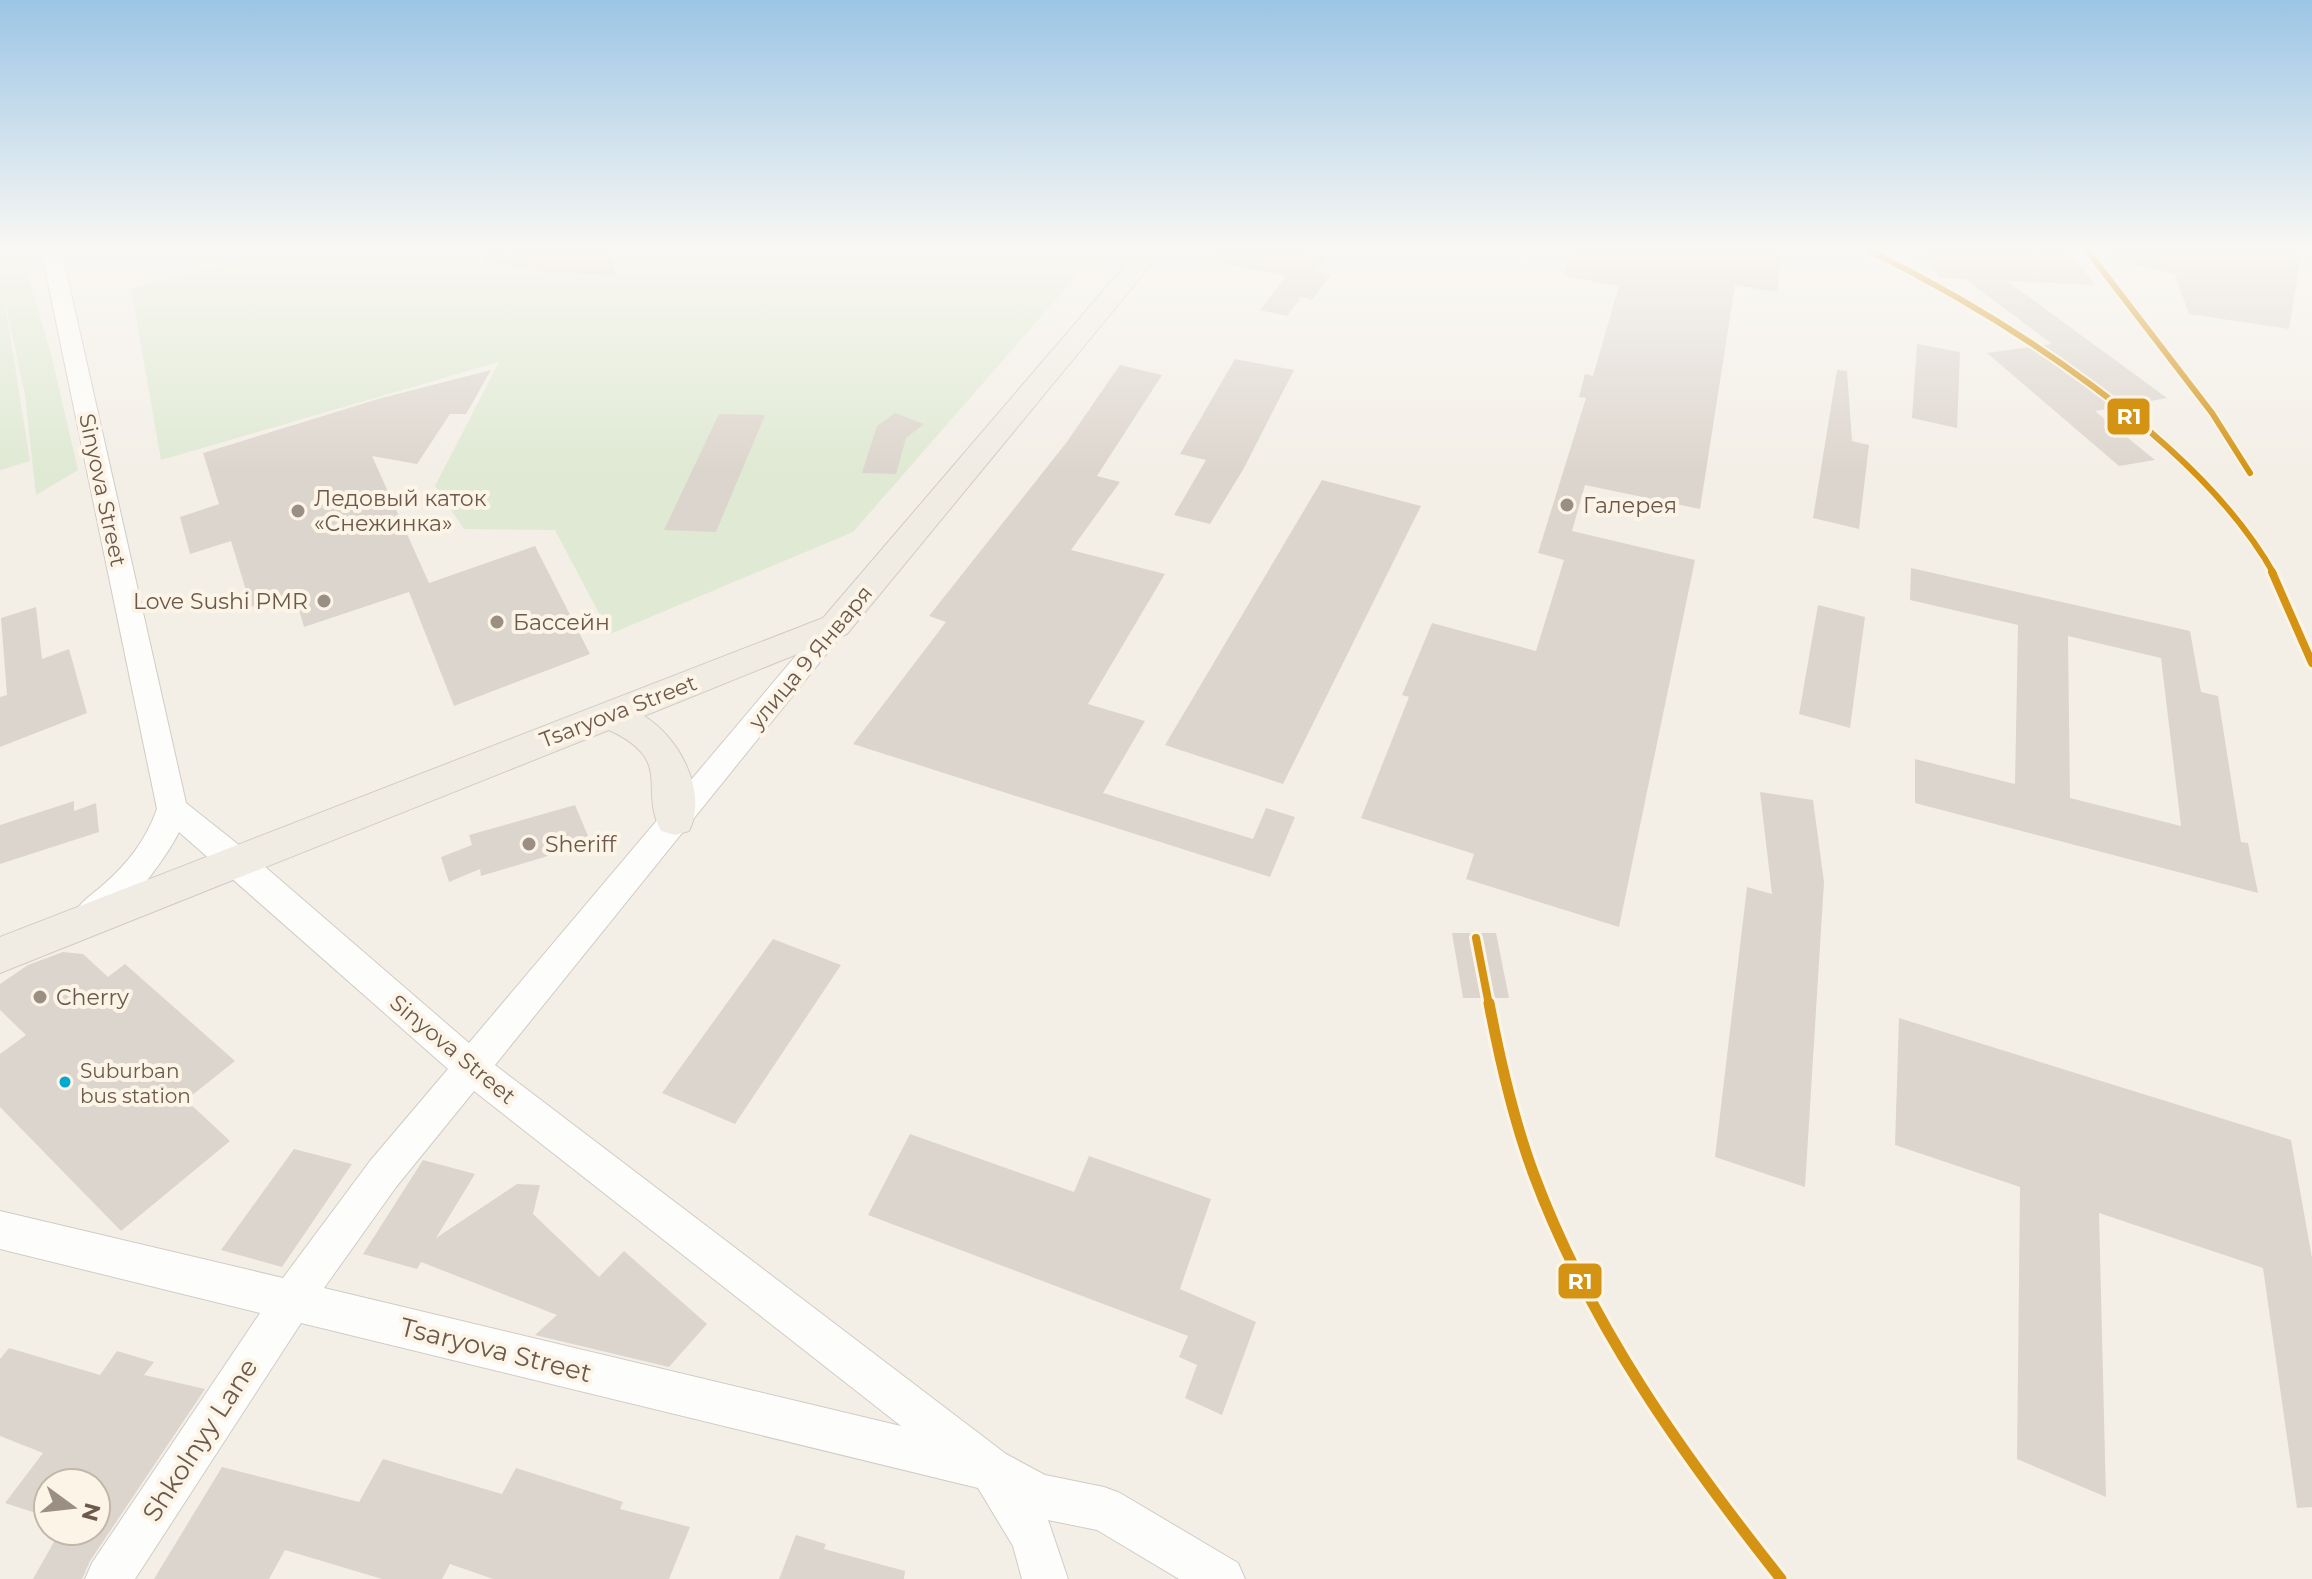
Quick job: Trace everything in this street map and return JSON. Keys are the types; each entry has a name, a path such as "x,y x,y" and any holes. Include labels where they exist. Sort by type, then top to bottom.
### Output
{"main road":[{"name":"улица 9 Января","path":"835,626 1090,323"},
{"name":"Tsaryova Street","path":"0,955 835,626"},
{"path":"610,715 633,725 664,752 674,779 675,820"}],"street":[{"name":"Sinyova Street","path":"67,323 172,809 238,862 472,1068 991,1469 1039,1496 1104,1509 1222,1579"},
{"name":"улица 9 Января","path":"472,1068 835,626"},
{"path":"82,923 145,864 165,836 172,809"},
{"name":"Shkolnyy Lane","path":"108,1579 292,1300 383,1174 472,1068"},
{"name":"Tsaryova Street","path":"0,1230 991,1469"},
{"path":"991,1469 1033,1537 1045,1579"}],"green space":[{"path":"0,323 8,323 30,461 0,470"},
{"path":"10,323 42,323 78,470 36,495 25,395"},
{"path":"137,323 1036,323 853,532 610,634 555,530 464,529 435,486 499,362 161,460"}],"building":[{"path":"1608,323 1729,323 1700,509 1585,485 1572,531 1695,560 1619,927 1466,879 1474,854 1361,818 1409,697 1402,695 1432,623 1536,651 1564,560 1538,553 1586,398 1579,397 1585,374 1593,376"},
{"path":"2023,323 2064,323 2167,398 2095,411 2155,460 2119,466 1987,353 2052,344"},
{"path":"2247,323 2290,323 2289,329"},
{"path":"1917,344 1960,352 1957,428 1912,418"},
{"path":"1235,359 1294,370 1244,468 1210,524 1174,515 1206,460 1180,454"},
{"path":"1120,365 1162,375 1097,476 1120,482 1071,550 1165,574 1088,704 1145,721 1103,793 1253,839 1266,808 1295,817 1270,877 853,744 946,622 929,616 1066,443"},
{"path":"491,370 466,414 450,414 417,464 372,456 429,583 535,546 590,654 454,706 409,592 304,627 294,592 251,607 231,541 190,554 180,517 219,504 203,453 378,399"},
{"path":"1837,370 1847,371 1852,441 1869,445 1859,529 1813,518"},
{"path":"895,413 924,424 906,438 896,474 862,473 877,426"},
{"path":"719,414 765,415 716,532 664,530"},
{"path":"1322,480 1421,506 1283,784 1165,745"},
{"path":"1911,568 2190,631 2201,692 2218,696 2241,842 2248,843 2258,893 1915,803 1915,759 2015,784 2018,625 1910,600","holes":["2068,636 2161,658 2181,826 2070,798"]},
{"path":"1818,605 1865,617 1850,728 1799,714"},
{"path":"36,607 42,659 69,649 87,713 0,747 0,697 7,695 1,618"},
{"path":"1760,792 1813,800 1824,882 1805,1187 1715,1157 1747,887 1772,894"},
{"path":"74,801 74,811 96,803 99,832 0,864 0,825"},
{"name":"Sheriff","path":"575,805 591,843 481,876 480,869 449,882 441,857 472,845 469,835"},
{"path":"1452,933 1496,933 1509,998 1463,998"},
{"path":"773,939 841,965 735,1124 662,1093"},
{"path":"63,952 83,954 108,977 125,964 235,1061 186,1100 230,1141 121,1231 0,1107 0,1054 26,1035 0,1010 0,984 28,965"},
{"path":"1899,1018 2291,1140 2312,1258 2312,1507 2297,1508 2263,1268 2099,1213 2106,1497 2017,1459 2020,1187 1895,1145"},
{"path":"910,1134 1074,1192 1089,1156 1211,1199 1180,1289 1256,1322 1222,1415 1185,1398 1197,1365 1179,1357 1188,1336 868,1215"},
{"path":"294,1149 352,1164 282,1267 221,1250"},
{"path":"423,1160 475,1174 436,1238 517,1184 540,1185 533,1214 599,1277 624,1251 707,1324 669,1367 535,1335 557,1315 421,1262 417,1269 363,1254"},
{"path":"9,1348 100,1375 117,1351 154,1362 144,1375 205,1389 112,1528 112,1467 32,1467 43,1453 0,1436 0,1359"},
{"path":"383,1459 502,1494 516,1468 623,1502 620,1509 690,1527 669,1579 493,1579 450,1564 442,1579 382,1579 285,1550 269,1579 154,1579 222,1467 359,1502"},
{"path":"32,1467 32,1512 5,1503"},
{"path":"796,1535 826,1544 824,1549 905,1571 904,1579 779,1579"},
{"path":"51,1547 99,1547 82,1579 33,1579"}],"transit line":[{"name":"R1","path":"2000,323 2108,400 2220,501 2261,553 2276,579 2312,663"},
{"name":"R1","path":"2143,323 2212,413 2250,473"},
{"name":"R1","path":"1476,938 1500,1057 1523,1144 1555,1228 1580,1282 1609,1335 1673,1436 1781,1579"}],"place":[{"name":"Галерея","path":"1567,505"},
{"name":"Ледовый каток «Снежинка»","path":"298,511"},
{"name":"Love Sushi PMR","path":"324,601"},
{"name":"Бассейн","path":"497,622"},
{"name":"Sheriff","path":"529,844"},
{"name":"Cherry","path":"40,997"},
{"name":"Suburban bus station","path":"65,1082"}]}
